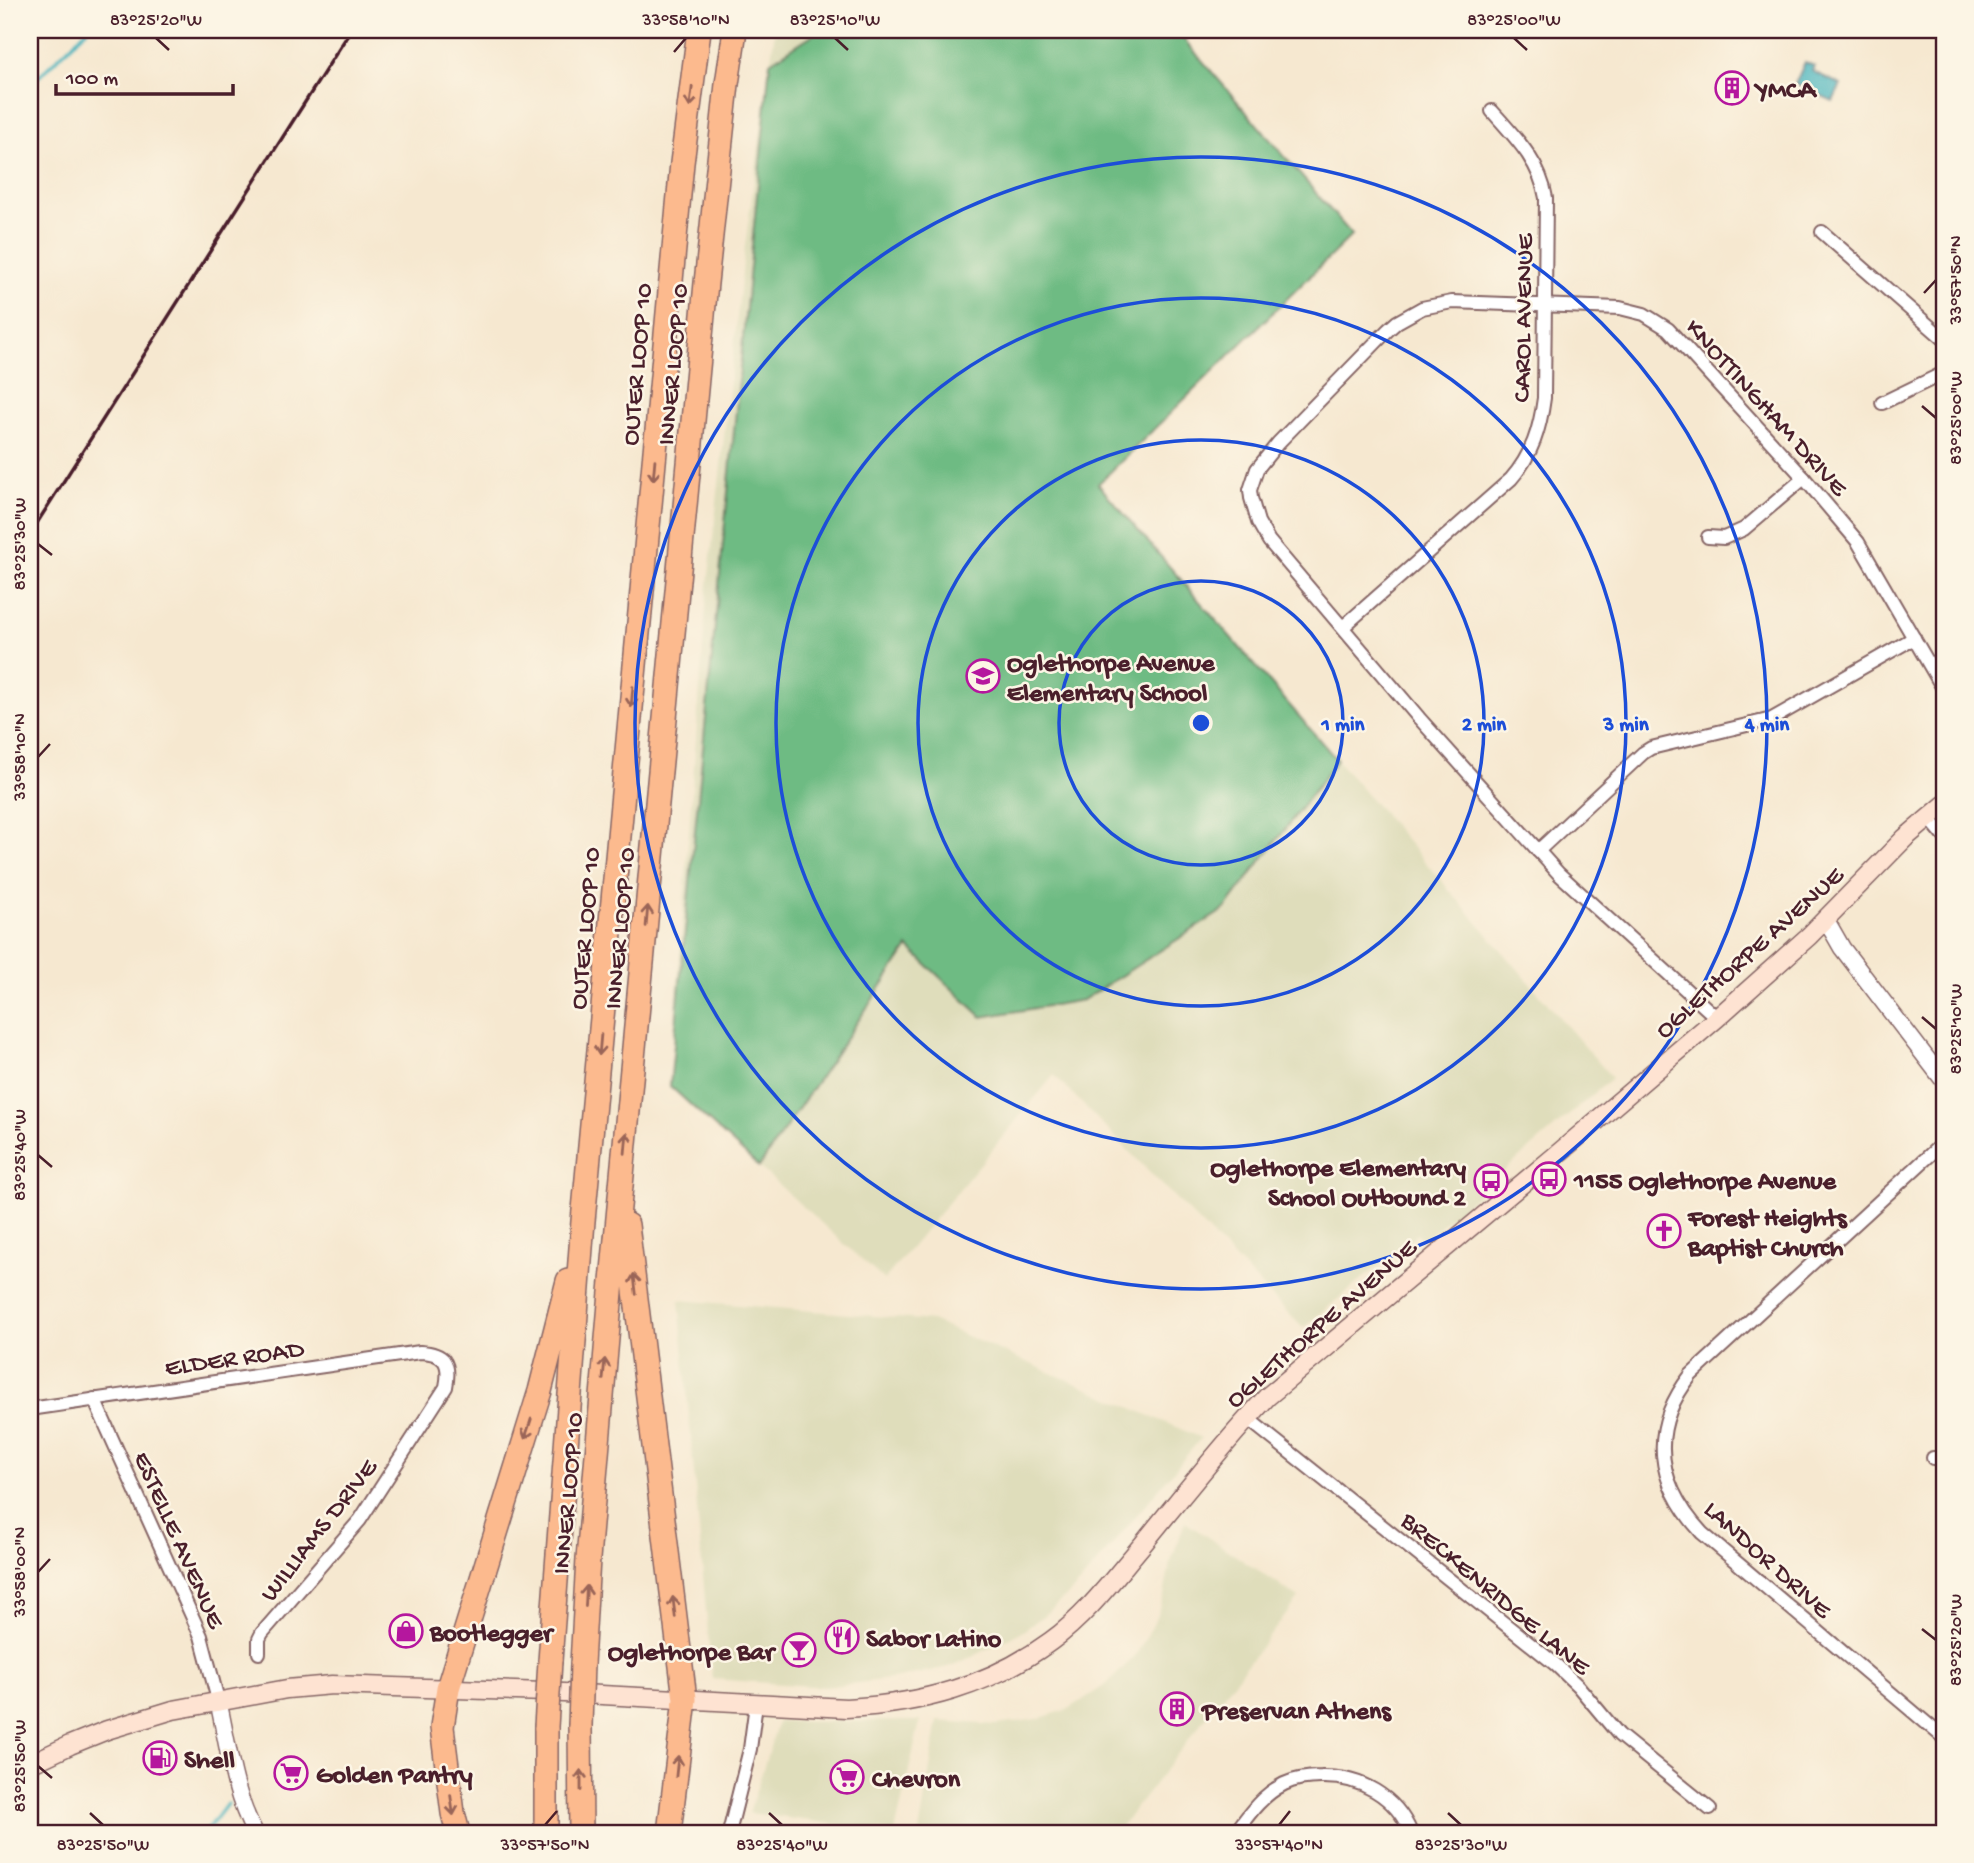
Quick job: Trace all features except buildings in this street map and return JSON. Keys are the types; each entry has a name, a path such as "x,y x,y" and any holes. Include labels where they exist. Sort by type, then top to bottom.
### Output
{"highway":[{"name":"OUTER LOOP 10","path":"546,1833 546,1727 583,1221 677,213 699,30"},
{"name":"INNER LOOP 10","path":"581,1833 580,1726 588,1559 706,283 735,30"},
{"path":"622,1185 685,1699 669,1833"},
{"path":"458,1833 442,1727 448,1688 540,1391 583,1221"}],"main road":[{"name":"OGLETHORPE AVENUE","path":"30,1764 107,1730 173,1710 287,1689 332,1685 448,1688 846,1708 906,1703 956,1690 1005,1670 1051,1641 1088,1609 1267,1397 1717,1018 1826,920 1905,838 1944,805"}],"street":[{"name":"CAROL AVENUE","path":"1342,627 1500,491 1527,457 1541,420 1544,398 1546,198 1540,174 1530,156 1492,111"},
{"path":"1822,232 1944,339"},
{"name":"KNOTTINGHAM DRIVE","path":"1717,1018 1578,892 1538,851 1342,627 1262,531 1254,512 1250,490 1257,469 1278,443 1388,330 1422,308 1452,302 1620,308 1644,314 1668,329 1701,363 1858,542 1944,690"},
{"path":"1882,404 1944,373"},
{"path":"1708,537 1724,538 1744,529 1804,478"},
{"path":"1538,851 1651,748 1772,719 1914,638"},
{"path":"1928,817 1944,836"},
{"path":"1826,920 1842,948 1944,1081"},
{"name":"LANDOR DRIVE","path":"1944,1142 1691,1375 1667,1415 1662,1445 1662,1460 1676,1500 1702,1533 1944,1738"},
{"name":"ELDER ROAD","path":"30,1409 420,1352 433,1352 443,1358"},
{"name":"WILLIAMS DRIVE","path":"258,1653 262,1633 360,1520 446,1387 448,1378 443,1358"},
{"name":"ESTELLE AVENUE","path":"94,1399 201,1636 218,1700"},
{"name":"BRECKENRIDGE LANE","path":"1247,1418 1555,1664 1619,1735 1710,1809"},
{"path":"218,1700 244,1813 255,1833"},
{"path":"729,1833 750,1749 756,1704"},
{"path":"1235,1833 1261,1800 1283,1784 1295,1779 1327,1777 1343,1778 1374,1790 1397,1809 1411,1833"}],"shaded area":[{"name":"Oglethorpe Avenue Elementary School","path":"775,30 1176,30 1352,235 1098,484 1612,1078 1424,1240 1417,1234 1303,1328 1054,1075 884,1280 670,1086 707,593 745,246"},
{"path":"679,1300 932,1321 1201,1438 1076,1588 1023,1631 974,1656 948,1667 898,1678 825,1687 712,1679"},
{"path":"1185,1522 1299,1598 1116,1833 919,1833 938,1721 997,1725 1037,1719 1069,1709 1107,1684 1136,1655 1153,1625"},
{"path":"920,1721 895,1832 749,1813 778,1722"}],"green space":[{"name":"Oglethorpe Avenue Elementary School","path":"820,30 1176,30 1352,235 1098,484 1337,760 1225,909 1083,1000 982,1017 908,947 759,1167 670,1086 770,62"}],"water":[{"path":"1805,62 1814,66 1812,71 1841,85 1833,101 1795,84"}],"waterway":[{"path":"30,85 87,30"},
{"path":"205,1833 227,1804"}],"railway":[{"path":"30,534 351,30"}],"place":[{"name":"YMCA","path":"1732,88"},
{"name":"Oglethorpe Avenue Elementary School","path":"983,676"},
{"name":"1155 Oglethorpe Avenue","path":"1549,1179"},
{"name":"Oglethorpe Elementary School Outbound 2","path":"1491,1181"},
{"name":"Forest Heights Baptist Church","path":"1664,1231"},
{"name":"Bootlegger","path":"406,1631"},
{"name":"Sabor Latino","path":"842,1637"},
{"name":"Oglethorpe Bar","path":"799,1650"},
{"name":"Preservan Athens","path":"1177,1709"},
{"name":"Shell","path":"160,1758"},
{"name":"Golden Pantry","path":"291,1773"},
{"name":"Chevron","path":"847,1777"}]}
